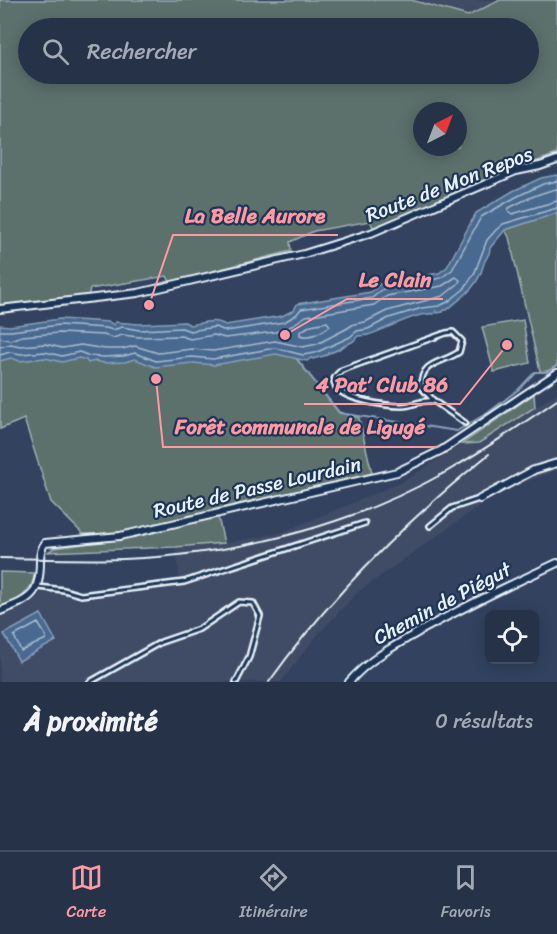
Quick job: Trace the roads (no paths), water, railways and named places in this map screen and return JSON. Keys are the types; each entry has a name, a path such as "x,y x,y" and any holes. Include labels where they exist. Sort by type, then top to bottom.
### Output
{"street":[{"name":"Route de Mon Repos","path":"0,309 138,293 304,254 371,233 516,171 557,160"},
{"name":"Route de Passe Lourdain","path":"38,587 41,548 45,543 120,536 397,472 442,450 557,373"},
{"path":"480,499 534,470 557,463"},
{"name":"Chemin de Piégut","path":"349,682 373,658 464,607 557,563"},
{"path":"0,611 19,603 38,587"}],"lane":[{"path":"434,402 424,400 402,406 349,397 339,392 334,380 336,374 342,370 453,332 462,341 459,352 436,362 424,371 421,387 434,402 465,423"},
{"path":"430,526 452,508 480,499"},
{"path":"38,587 87,595 184,582 365,523"},
{"path":"90,682 161,642 199,629 239,602 254,603 260,616 249,657 236,682"}],"water":[{"path":"557,175 557,213 505,230 490,248 474,286 447,310 418,316 368,335 358,336 352,342 327,355 307,361 276,354 214,365 193,363 155,367 135,359 104,363 95,361 88,363 79,358 62,362 45,358 20,361 11,358 0,361 0,325 10,326 60,319 109,322 114,325 115,322 139,324 185,322 190,325 213,321 225,325 282,316 294,310 297,304 371,292 380,284 439,273 447,267 476,213 513,191 541,178"},
{"path":"41,614 56,641 19,661 4,634"}],"waterway":[{"path":"297,359 339,413 457,431 489,412 519,389 535,372 547,372 557,366"}],"railway":[{"path":"0,558 89,560 156,557 248,544 316,527 383,503 446,472 557,400"},
{"path":"269,682 318,619 371,560 458,479 489,454"}],"place":[{"name":"La Belle Aurore","path":"149,305"},
{"name":"Le Clain","path":"285,335"},
{"name":"4 Pat’ Club 86","path":"507,345"},
{"name":"Forêt communale de Ligugé","path":"156,379"}]}
